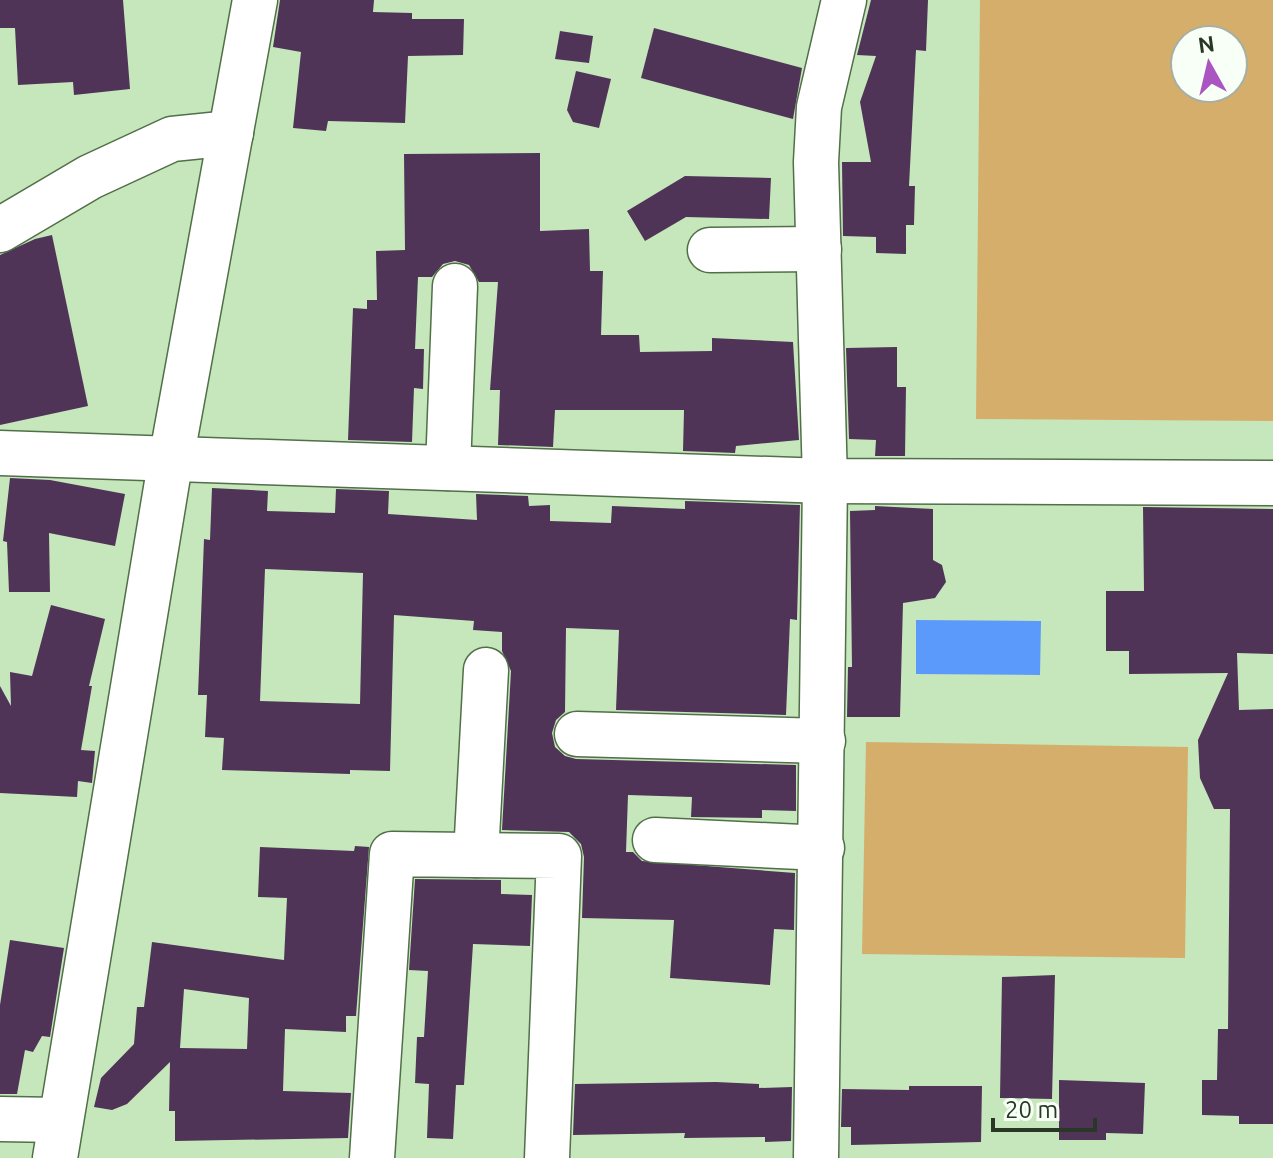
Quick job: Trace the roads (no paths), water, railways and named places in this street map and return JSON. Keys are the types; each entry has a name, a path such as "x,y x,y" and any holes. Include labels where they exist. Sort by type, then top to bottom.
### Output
{"street":[{"path":"0,1119 57,1139 172,458 255,0"},
{"path":"816,1158 825,481 819,107 844,0"},
{"path":"0,230 90,177 172,139 231,133"},
{"path":"710,250 819,249"},
{"path":"448,468 455,286"},
{"path":"0,453 825,481 1273,483"},
{"path":"476,855 486,670"},
{"path":"577,734 823,741"},
{"path":"655,840 822,848"},
{"path":"372,1158 392,854 559,856 547,1158"}],"water":[{"path":"916,620 1041,621 1040,675 916,674"}]}
